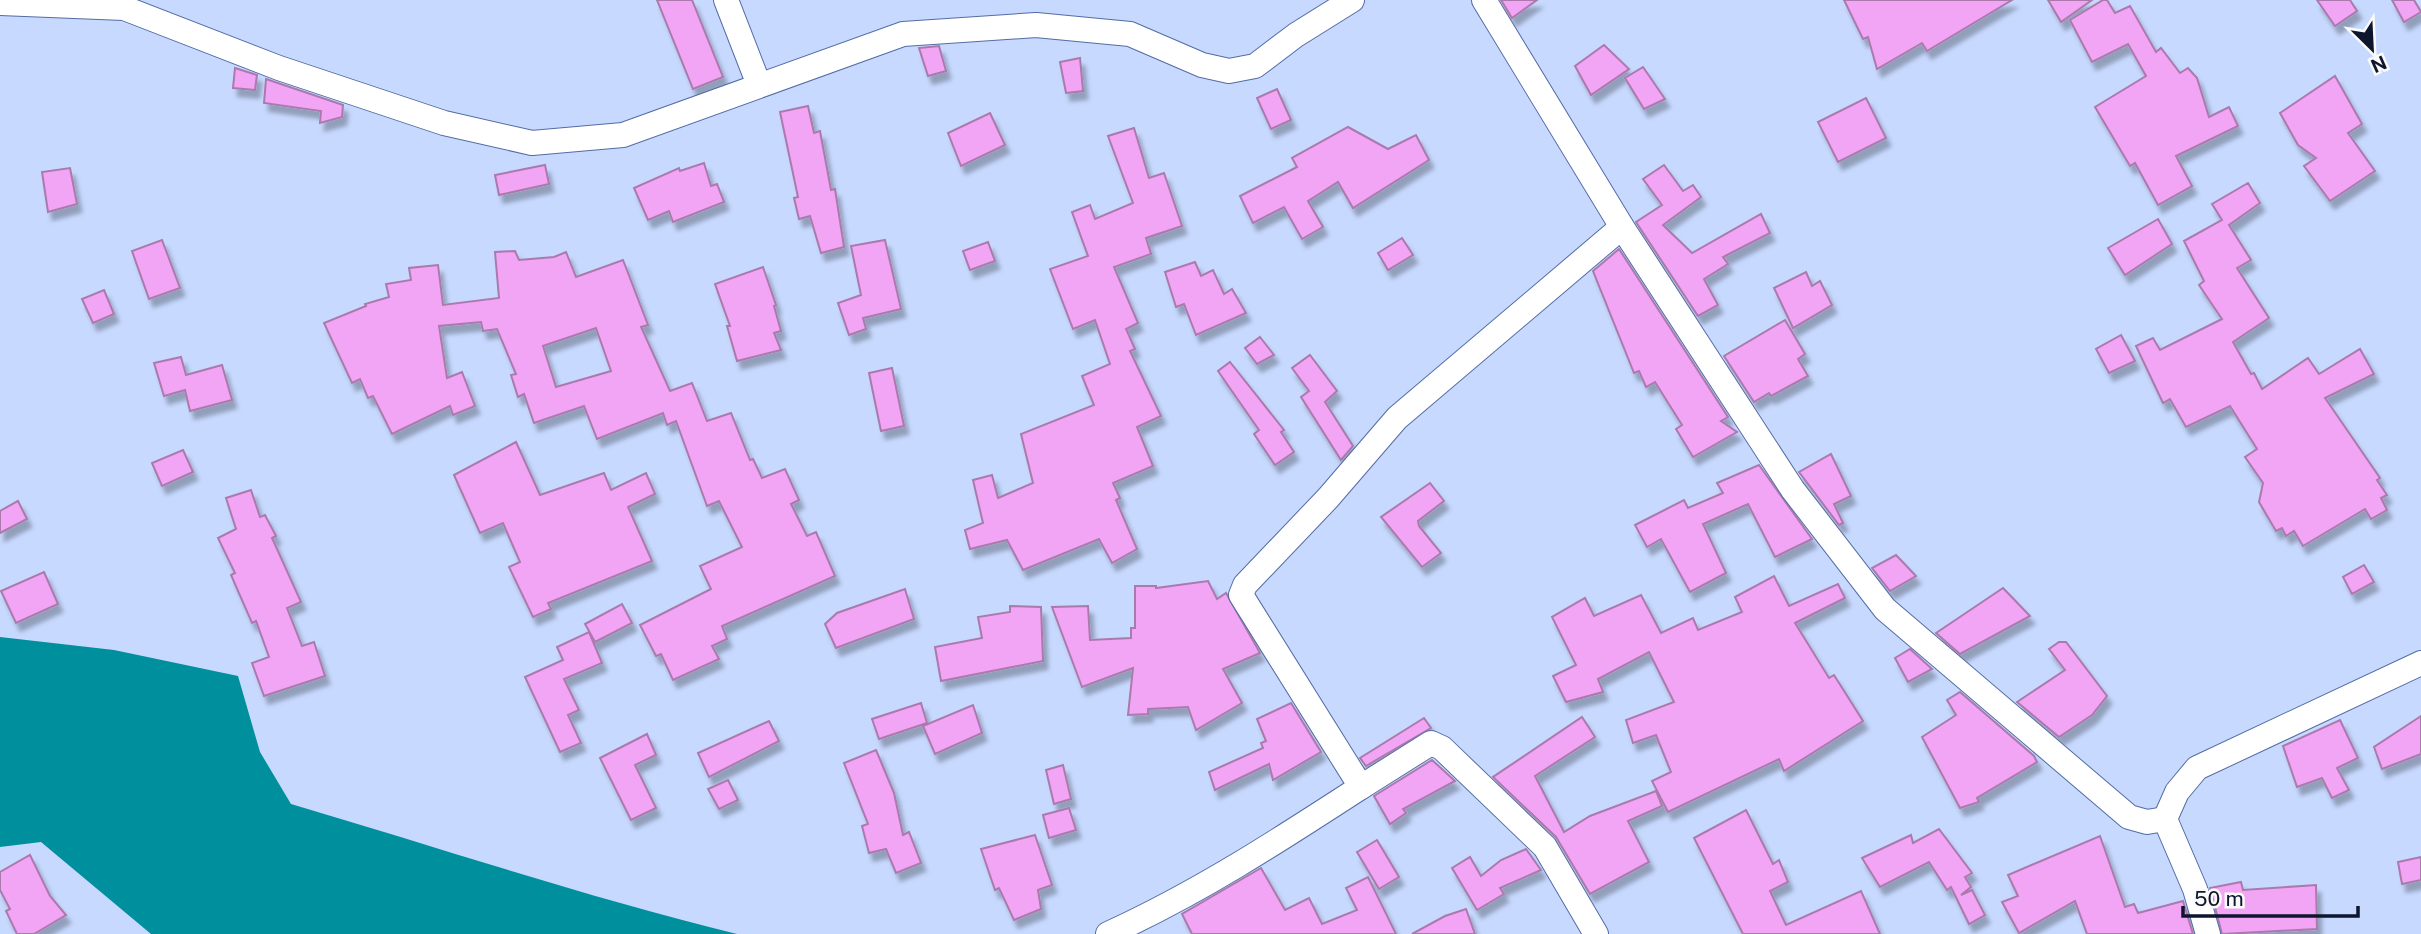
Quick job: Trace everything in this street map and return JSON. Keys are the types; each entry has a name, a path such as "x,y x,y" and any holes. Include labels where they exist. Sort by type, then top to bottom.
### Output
{"street":[{"path":"726,0 759,85"},
{"path":"0,3 124,8 279,68 444,123 532,143 623,135 903,34 1036,25 1130,34 1202,65 1229,71 1255,66 1296,35 1352,0"},
{"path":"1484,0 1622,226 1793,490 1885,609 2129,817 2147,822 2165,819"},
{"path":"1361,787 1245,603 1241,595 1244,585 1328,498 1397,418 1622,226"},
{"path":"2208,934 2195,889 2165,819 2177,792 2197,768 2421,663"},
{"path":"1108,934 1161,910 1237,868 1431,743 1442,748 1545,847 1596,934"}],"shaded area":[{"path":"0,637 114,650 238,676 260,752 291,804 569,888 737,934 151,934 41,842 0,847"}],"building":[{"path":"657,0 692,0 723,77 693,89"},
{"path":"1501,0 1537,0 1512,18"},
{"path":"1844,0 2012,0 1927,51 1922,43 1877,69 1868,37 1863,39"},
{"path":"2048,0 2092,0 2061,22"},
{"path":"2107,0 2115,13 2130,6 2156,52 2161,48 2180,73 2188,68 2197,78 2209,117 2229,107 2238,126 2176,156 2192,186 2158,205 2135,163 2130,166 2095,107 2146,76 2128,44 2092,62 2070,20"},
{"path":"2317,0 2350,0 2357,11 2335,26"},
{"path":"2392,0 2414,0 2421,12 2404,22"},
{"path":"1604,45 1629,69 1591,95 1575,66"},
{"path":"939,46 946,71 928,76 919,48"},
{"path":"1080,58 1083,91 1066,93 1060,62"},
{"path":"1643,67 1665,99 1644,109 1625,78"},
{"path":"235,68 257,75 255,90 233,88"},
{"path":"2335,76 2362,124 2348,133 2375,171 2330,201 2304,166 2316,158 2298,145 2280,113"},
{"path":"266,79 343,105 342,117 320,123 321,111 264,103"},
{"path":"1277,89 1291,120 1271,129 1257,98"},
{"path":"1866,98 1886,138 1838,162 1818,122"},
{"path":"808,106 814,133 820,131 831,190 835,189 844,247 821,253 810,216 799,219 794,198 798,197 780,112"},
{"path":"990,113 1005,145 961,166 948,133"},
{"path":"1348,127 1388,149 1416,135 1429,160 1353,208 1338,182 1308,201 1323,227 1302,239 1284,207 1253,223 1240,196 1297,167 1292,158"},
{"path":"1134,128 1149,178 1164,173 1182,226 1146,238 1151,254 1114,267 1138,323 1126,329 1135,349 1130,351 1161,416 1137,427 1153,466 1113,483 1120,498 1116,500 1137,549 1112,563 1099,539 1023,570 1007,540 970,549 965,530 983,523 973,480 992,475 998,498 1033,483 1021,434 1094,405 1082,376 1110,364 1095,320 1073,329 1050,269 1088,256 1072,212 1090,205 1095,219 1133,203 1108,136"},
{"path":"704,163 711,186 717,184 724,202 673,222 669,211 648,220 634,188 679,168 680,171"},
{"path":"545,165 549,184 499,195 495,175"},
{"path":"1664,165 1683,191 1693,185 1701,197 1663,225 1692,253 1761,214 1770,233 1723,257 1728,264 1704,279 1718,305 1698,316 1636,222 1662,205 1643,179"},
{"path":"70,168 77,204 48,212 42,172"},
{"path":"2248,183 2260,203 2229,225 2251,260 2237,268 2269,318 2233,342 2251,374 2254,373 2262,389 2308,358 2319,374 2360,349 2374,374 2325,398 2380,478 2377,480 2387,495 2381,498 2387,510 2371,519 2365,509 2303,546 2294,531 2286,536 2282,528 2276,531 2259,502 2263,483 2245,457 2257,449 2230,406 2186,427 2170,399 2163,403 2136,346 2153,338 2160,350 2222,319 2199,285 2204,281 2184,241 2222,220 2212,204"},
{"path":"2158,219 2172,244 2125,275 2108,248"},
{"path":"1402,238 1413,255 1388,270 1378,253"},
{"path":"162,240 180,288 149,299 132,251"},
{"path":"885,240 901,309 863,318 866,329 849,335 838,303 861,295 851,246"},
{"path":"988,242 995,261 970,270 963,251"},
{"path":"1619,249 1728,417 1721,421 1737,432 1693,457 1676,429 1682,425 1655,382 1646,387 1639,371 1634,373 1593,271"},
{"path":"515,251 519,260 554,257 566,252 576,277 623,260 648,325 641,327 670,391 692,383 707,421 731,413 750,460 753,459 762,478 785,469 799,500 791,504 807,536 816,532 835,576 722,626 727,639 712,646 719,659 673,680 661,654 656,656 640,625 711,589 700,566 742,547 719,501 707,506 676,421 667,425 663,413 597,439 584,406 534,423 524,394 518,397 511,375 516,374 497,329 483,331 481,322 439,326 447,378 462,372 475,406 453,415 450,406 392,434 373,396 368,398 360,379 352,383 324,323 366,306 365,304 389,297 386,284 411,280 409,268 438,265 443,305 499,298 495,252","holes":["596,328 611,371 556,387 543,346"]},
{"path":"1195,262 1201,276 1213,270 1224,294 1232,289 1246,313 1196,335 1184,304 1176,307 1165,272"},
{"path":"763,267 776,305 774,306 781,331 774,333 781,350 737,361 727,326 730,326 715,284"},
{"path":"1806,272 1812,286 1820,281 1832,305 1793,328 1774,288"},
{"path":"104,290 114,314 93,323 82,299"},
{"path":"1785,320 1805,354 1798,359 1808,376 1754,402 1724,356"},
{"path":"2121,335 2135,361 2109,373 2096,349"},
{"path":"1260,337 1274,355 1257,364 1245,348"},
{"path":"1310,355 1337,391 1325,402 1353,446 1341,460 1301,397 1309,391 1292,368"},
{"path":"181,357 186,375 222,365 232,400 190,411 185,390 164,396 154,363"},
{"path":"1230,362 1284,430 1281,432 1294,452 1275,465 1254,434 1259,430 1218,371"},
{"path":"892,368 904,426 881,431 869,373"},
{"path":"516,442 540,495 604,473 611,490 646,473 655,494 628,507 652,561 548,603 551,609 533,617 509,567 520,562 503,523 480,533 454,475"},
{"path":"183,450 193,472 162,486 152,463"},
{"path":"1831,454 1851,496 1834,504 1843,523 1839,525 1799,472"},
{"path":"1759,465 1812,539 1775,557 1748,504 1703,524 1726,573 1690,592 1661,539 1647,547 1635,525 1684,500 1688,508 1723,493 1717,483"},
{"path":"1430,483 1444,501 1418,521 1419,526 1441,553 1422,567 1381,517"},
{"path":"251,490 260,517 265,515 276,536 272,538 301,602 287,608 302,646 314,642 325,676 264,696 252,663 269,657 256,621 252,623 231,575 235,573 218,538 236,529 226,498"},
{"path":"18,501 27,519 0,533 0,511"},
{"path":"1896,555 1916,576 1890,591 1872,568"},
{"path":"2364,565 2374,582 2352,594 2343,577"},
{"path":"44,572 58,604 16,623 1,591"},
{"path":"1774,576 1789,606 1838,584 1845,598 1795,623 1829,678 1834,675 1863,721 1784,771 1779,759 1668,812 1652,781 1671,772 1656,735 1633,743 1626,720 1674,702 1649,652 1598,679 1603,692 1566,702 1553,676 1576,665 1552,617 1585,598 1594,616 1641,595 1661,633 1693,618 1698,630 1742,612 1735,597"},
{"path":"1208,581 1217,599 1226,593 1260,653 1223,669 1242,703 1196,730 1188,707 1148,709 1148,714 1128,715 1133,668 1082,687 1052,607 1088,606 1090,640 1131,638 1131,628 1135,628 1135,586 1156,588"},
{"path":"2003,588 2030,616 1960,654 1936,633"},
{"path":"905,589 914,619 836,648 825,624 837,613"},
{"path":"622,604 632,623 595,642 585,624"},
{"path":"1010,606 1041,607 1043,661 941,681 935,647 982,638 978,617 1010,612"},
{"path":"589,632 602,663 564,679 579,710 568,715 581,743 560,752 525,677 563,660 557,647"},
{"path":"2059,642 2066,642 2107,696 2092,715 2059,737 2017,702 2065,670 2049,649"},
{"path":"1910,649 1932,669 1908,682 1895,658"},
{"path":"1960,692 2034,756 2037,762 1977,798 1979,802 1960,808 1922,737 1956,715 1947,700"},
{"path":"921,703 927,723 879,739 872,719"},
{"path":"1291,703 1321,752 1273,780 1269,764 1215,790 1209,772 1263,748 1261,743 1266,741 1257,719"},
{"path":"973,705 982,733 935,754 923,726"},
{"path":"2421,716 2421,754 2382,769 2374,747"},
{"path":"1582,717 1595,737 1535,776 1564,832 1590,816 1656,791 1662,806 1628,821 1649,862 1590,894 1556,837 1493,777"},
{"path":"1424,718 1431,728 1366,766 1360,758"},
{"path":"2340,720 2358,758 2337,768 2349,790 2332,798 2322,778 2297,787 2283,746"},
{"path":"769,721 779,741 709,777 698,753"},
{"path":"647,734 656,755 635,765 656,808 631,820 600,758"},
{"path":"876,750 894,793 903,835 909,832 921,863 896,873 886,849 869,853 862,826 868,824 844,763"},
{"path":"1432,760 1455,781 1403,809 1406,813 1390,824 1374,796"},
{"path":"1063,765 1071,799 1054,804 1046,770"},
{"path":"728,780 738,800 719,809 708,789"},
{"path":"1069,808 1076,830 1049,838 1043,815"},
{"path":"1746,810 1773,864 1779,860 1788,882 1770,891 1786,925 1861,891 1880,934 1743,934 1694,838"},
{"path":"1939,829 1972,873 1965,877 1971,887 1961,895 1972,890 1985,915 1969,924 1951,887 1947,890 1929,862 1880,887 1862,858 1911,835 1913,843"},
{"path":"1035,835 1052,885 1038,890 1041,909 1014,920 999,888 995,890 981,849"},
{"path":"2100,836 2125,907 2134,904 2138,913 2183,901 2193,934 2087,934 2075,901 2019,933 2002,902 2018,896 2008,875"},
{"path":"1377,840 1399,877 1379,889 1357,852"},
{"path":"1526,849 1541,870 1500,888 1504,894 1477,910 1452,868 1470,857 1481,876 1501,860"},
{"path":"30,855 50,896 66,915 34,934 17,934 6,911 10,909 0,890 0,872"},
{"path":"2421,857 2421,880 2402,884 2398,862"},
{"path":"1261,868 1285,910 1309,898 1322,924 1357,910 1346,888 1368,877 1396,934 1192,934 1182,914"},
{"path":"2241,882 2243,890 2316,885 2317,929 2222,934 2210,888"},
{"path":"1466,909 1475,934 1412,934 1445,916"}]}
